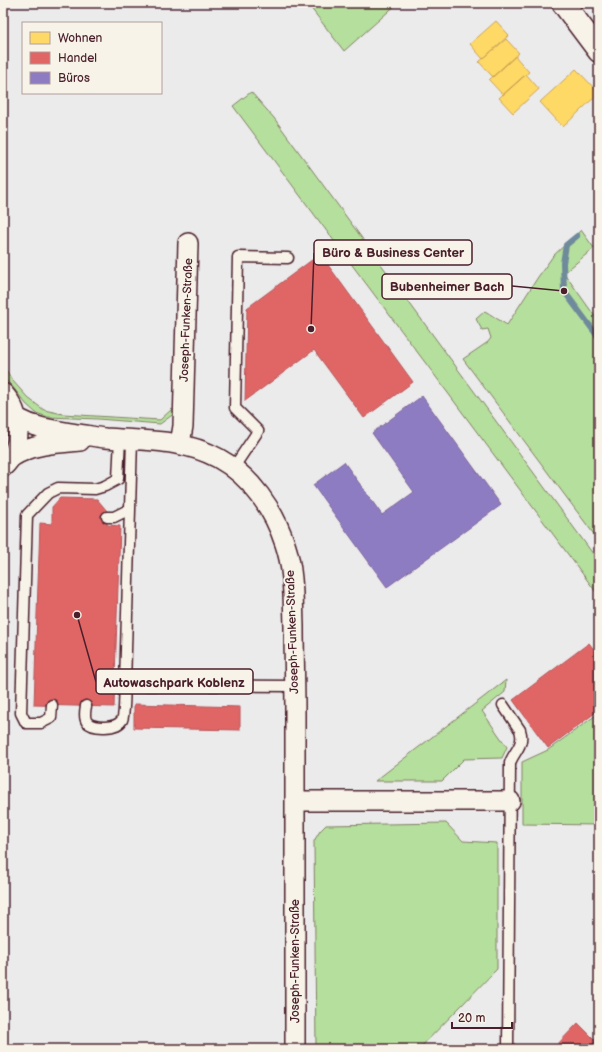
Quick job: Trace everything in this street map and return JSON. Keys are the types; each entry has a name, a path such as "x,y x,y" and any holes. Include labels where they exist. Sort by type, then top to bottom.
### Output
{"street":[{"path":"563,3 599,51"},
{"name":"Joseph-Funken-Straße","path":"180,444 183,426 188,243"},
{"path":"3,393 14,407 17,418 18,432 17,445 7,462"},
{"name":"Joseph-Funken-Straße","path":"17,418 27,424 42,428 195,447 234,467 252,485 268,507 277,524 286,546 291,569 293,594 295,686 295,1049"},
{"name":"Joseph-Funken-Straße","path":"7,462 21,451 39,446 119,438"},
{"path":"295,801 510,801"}],"lane":[{"path":"234,467 258,431 235,408 238,257 288,258"},
{"path":"86,706 86,720 92,726 113,727 121,722 123,717 130,510 119,438"},
{"path":"52,705 51,718 42,723 26,723 21,713 25,556 28,515 48,494 58,488 95,489 105,486 118,479 119,438"},
{"path":"107,517 114,517 130,510"},
{"path":"124,685 295,686"},
{"path":"503,705 520,730 521,735 519,747 510,763 508,1049"}],"green space":[{"path":"307,3 398,3 344,51"},
{"path":"251,92 274,118 599,562 599,596 233,106"},
{"path":"581,230 594,248 564,273 599,322 599,541 463,359 488,342 491,338 488,329 482,330 476,319 485,311 507,325 553,256"},
{"path":"3,365 12,380 28,398 44,410 63,414 160,420 172,409 175,413 160,424 48,417 36,413 26,404 3,377"},
{"path":"506,680 505,692 482,711 507,747 502,758 464,759 442,781 375,781"},
{"path":"599,713 599,825 522,824 522,762 548,750"},
{"path":"446,823 463,841 497,843 497,969 419,1049 316,1049 314,841 326,825"}],"building: Wohnen":[{"path":"496,21 509,35 483,59 470,44"},
{"path":"506,39 519,53 493,77 479,62"},
{"path":"515,56 529,72 503,95 489,80"},
{"path":"576,69 599,93 563,127 540,102"},
{"path":"526,74 539,89 513,113 499,98"},
{"path":"599,177 599,186 595,181"}],"building: Handel":[{"path":"320,254 413,382 364,418 314,350 245,401 247,308"},
{"path":"60,498 97,499 107,511 107,525 120,526 114,707 34,705 40,523 52,524 52,507"},
{"path":"589,643 599,656 599,710 548,748 513,700"},
{"path":"134,704 240,707 240,730 134,728"},
{"path":"578,1023 599,1044 599,1049 553,1049"}],"building: Büros":[{"path":"422,396 501,505 387,587 313,485 344,462 382,515 414,492 372,433"}],"waterway":[{"path":"577,236 566,245 563,263 564,291 599,338"}],"place":[{"name":"Bubenheimer Bach","path":"564,291"},
{"name":"Büro & Business Center","path":"311,329"},
{"name":"Autowaschpark Koblenz","path":"77,615"}]}
